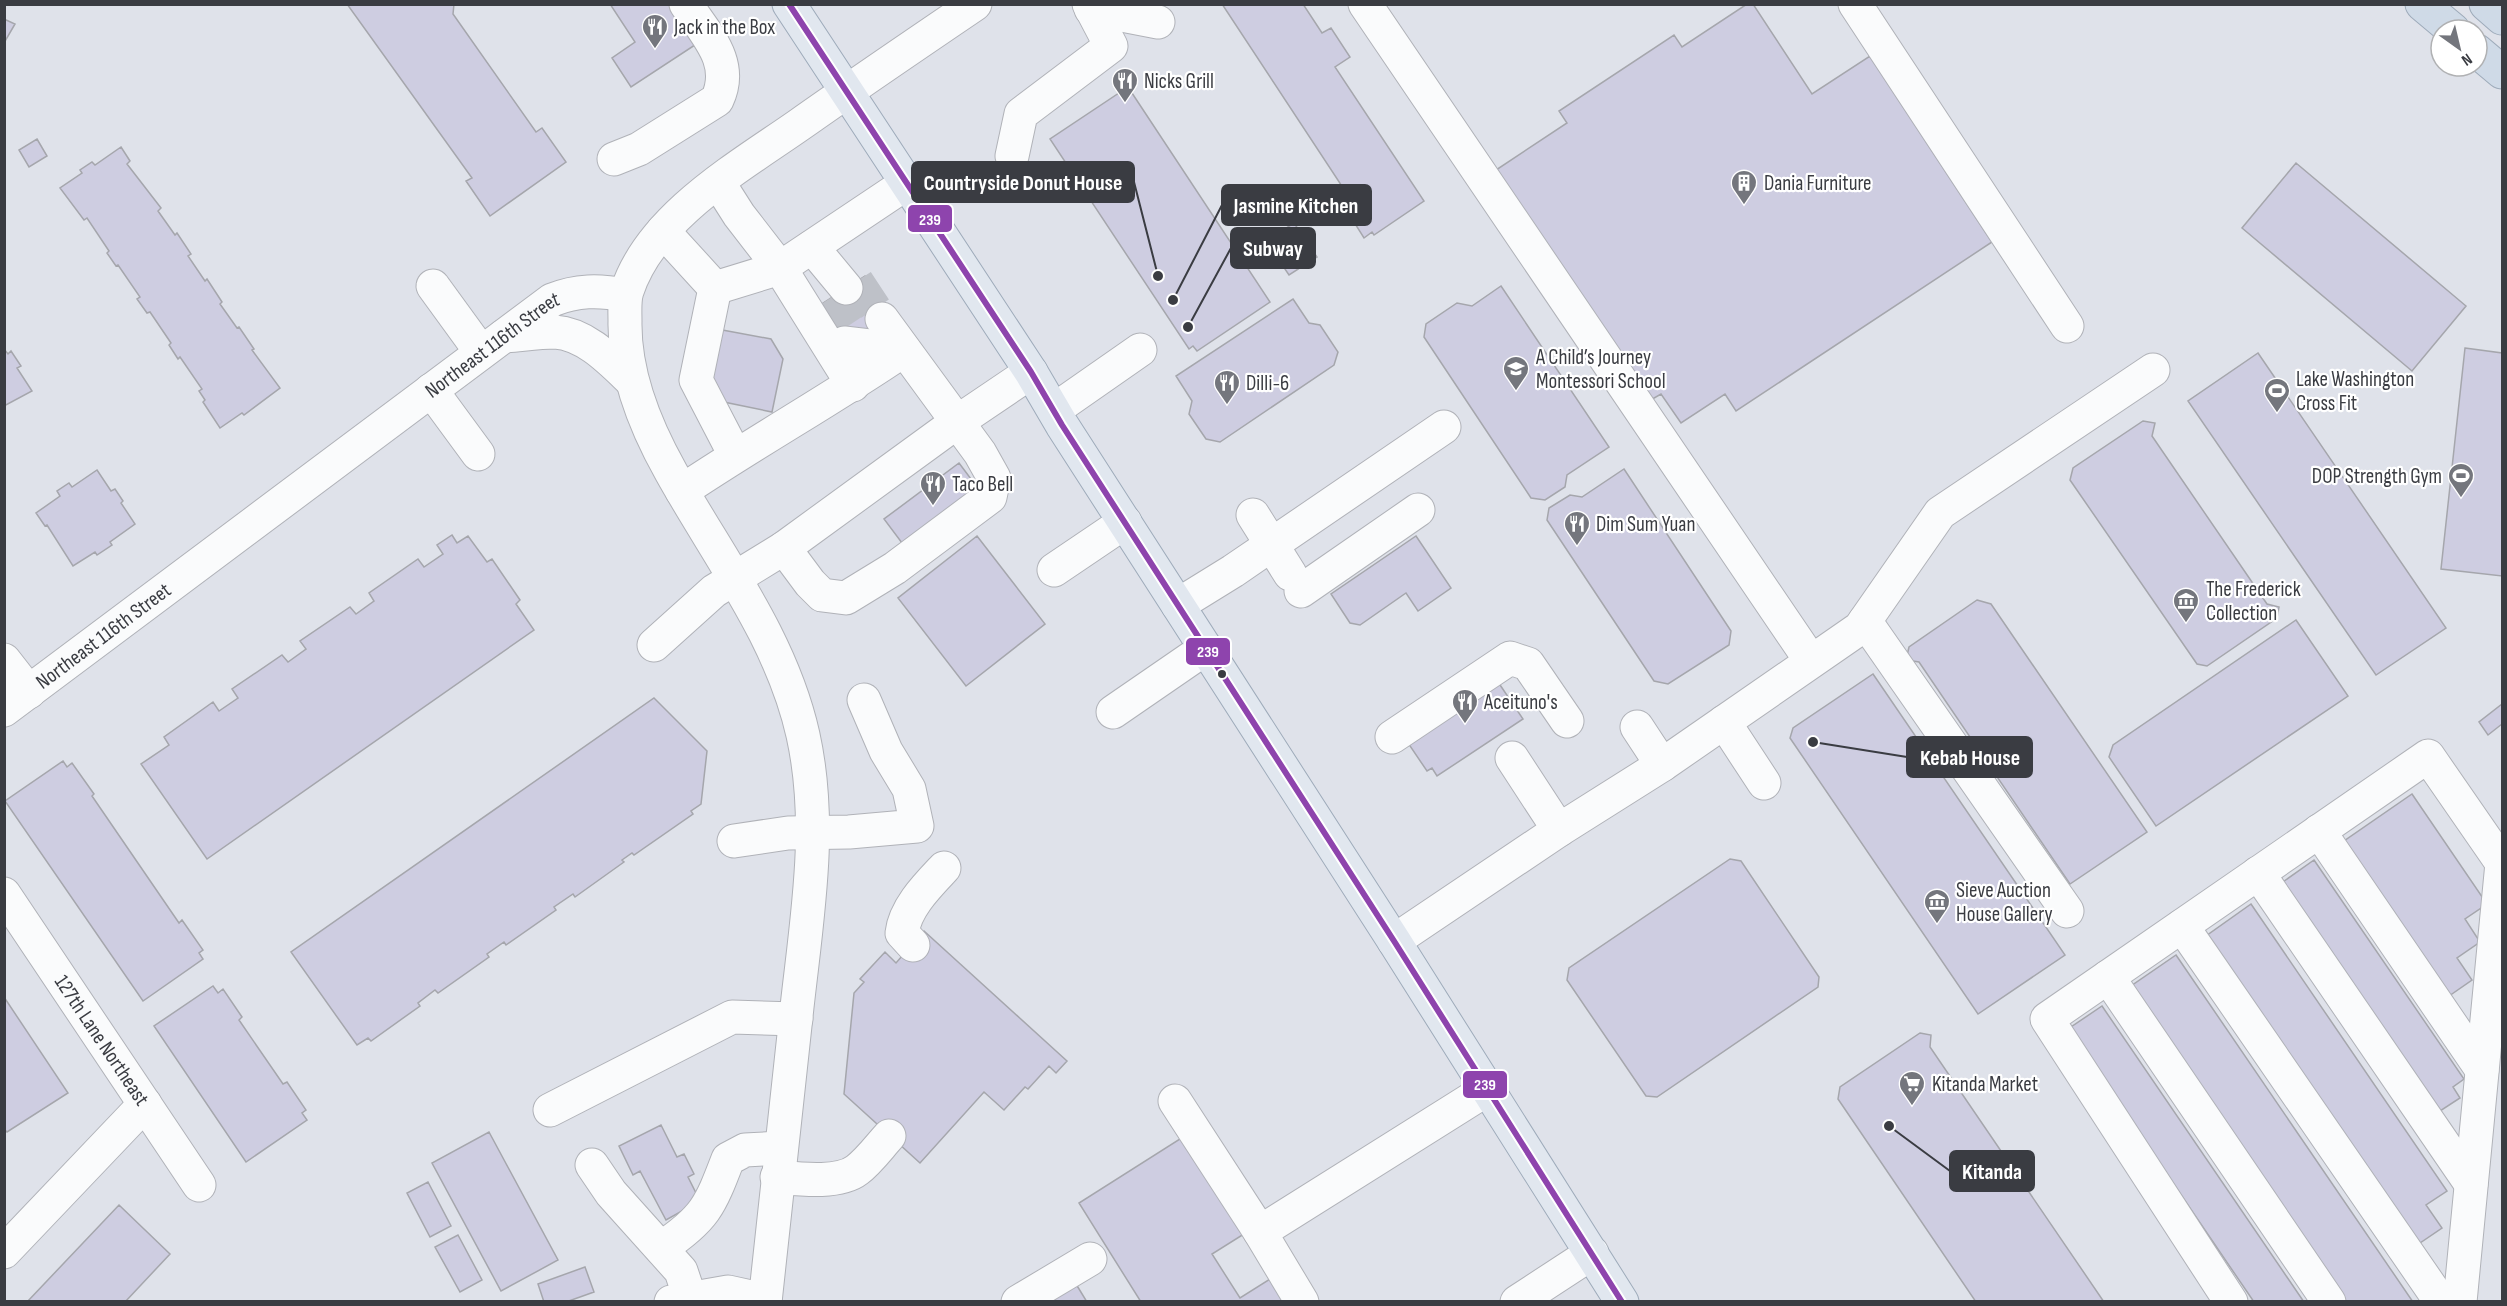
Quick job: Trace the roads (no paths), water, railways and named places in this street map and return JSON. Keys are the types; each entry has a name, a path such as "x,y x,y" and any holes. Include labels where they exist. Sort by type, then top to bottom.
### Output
{"highway":[{"path":"2422,4 2439,18"},
{"path":"2486,4 2502,18"},
{"path":"2489,61 2502,72"}],"main road":[{"path":"789,4 1031,372 1622,1302"}],"street":[{"path":"614,159 639,149 717,100 724,87 722,60 686,4"},
{"path":"592,1165 611,1193 681,1271 681,1300 728,1292 765,1301 812,868 813,831 809,778 802,735 792,698 774,649 755,610 663,457 632,381 625,337 625,295 642,260 663,231 718,182 846,91 975,4"},
{"path":"1365,4 1811,661"},
{"path":"1855,4 2067,326"},
{"path":"1090,7 1158,22"},
{"path":"1012,156 1021,114 1111,46 1090,7"},
{"path":"718,182 739,215 780,268 854,385"},
{"path":"715,288 780,268 815,251 907,183"},
{"path":"663,231 715,288"},
{"path":"815,251 839,293"},
{"path":"433,286 493,344 556,332 598,349 632,381"},
{"path":"715,288 696,380 735,455"},
{"name":"Northeast 116th Street","path":"17,701 231,543 552,300 566,294 597,290 625,295"},
{"path":"784,548 822,595 846,598 895,568 990,497 994,478 980,453 904,350 864,331 904,350"},
{"path":"682,491 735,455 854,385 904,350"},
{"path":"1054,410 1140,350"},
{"path":"1394,941 1559,830 1662,765 1860,628 1940,513 2153,370"},
{"path":"654,645 703,599 784,548 957,422 1031,372"},
{"path":"431,390 478,454"},
{"path":"1178,605 1444,427"},
{"path":"1253,514 1295,582 1418,510"},
{"path":"1054,570 1125,522"},
{"path":"1865,621 2067,910"},
{"path":"1113,712 1206,648"},
{"path":"1392,737 1510,658 1528,664 1567,721"},
{"path":"4,660 17,701"},
{"path":"734,841 813,831 849,832 916,826 909,789 886,751 864,700"},
{"path":"1724,722 1764,783"},
{"path":"1637,727 1662,765"},
{"path":"2231,1302 2047,1019 2428,756 2502,863 2460,1302"},
{"path":"1512,758 1559,830"},
{"path":"2319,831 2482,1070"},
{"path":"912,945 902,933 904,921 922,892 944,868"},
{"path":"2258,873 2471,1184"},
{"name":"127th Lane Northeast","path":"4,894 199,1185"},
{"path":"2182,926 2441,1302"},
{"path":"2108,977 2329,1302"},
{"path":"550,1110 732,1017 796,1019"},
{"path":"1260,1232 1486,1090"},
{"path":"1175,1101 1260,1232 1302,1302"},
{"path":"4,1252 144,1104"},
{"path":"662,1248 696,1222 712,1201 728,1159 745,1149 815,1180 855,1171 890,1136"},
{"path":"1517,1302 1592,1253"},
{"path":"1018,1302 1090,1259"}],"tunnel":[{"path":"857,281 882,319"},
{"path":"832,297 857,335"}],"place":[{"name":"Jack in the Box","path":"655,50"},
{"name":"Nicks Grill","path":"1125,104"},
{"name":"Dania Furniture","path":"1744,206"},
{"name":"Countryside Donut House","path":"1158,276"},
{"name":"Jasmine Kitchen","path":"1173,300"},
{"name":"Subway","path":"1188,327"},
{"name":"A Child’s Journey Montessori School","path":"1516,392"},
{"name":"Dilli-6","path":"1227,406"},
{"name":"Lake Washington Cross Fit","path":"2277,414"},
{"name":"DOP Strength Gym","path":"2461,499"},
{"name":"Taco Bell","path":"933,507"},
{"name":"Dim Sum Yuan","path":"1577,547"},
{"name":"The Frederick Collection","path":"2186,624"},
{"name":"Aceituno's","path":"1465,725"},
{"name":"Kebab House","path":"1813,742"},
{"name":"Sieve Auction House Gallery","path":"1937,925"},
{"name":"Kitanda Market","path":"1912,1107"},
{"name":"Kitanda","path":"1889,1126"}]}
